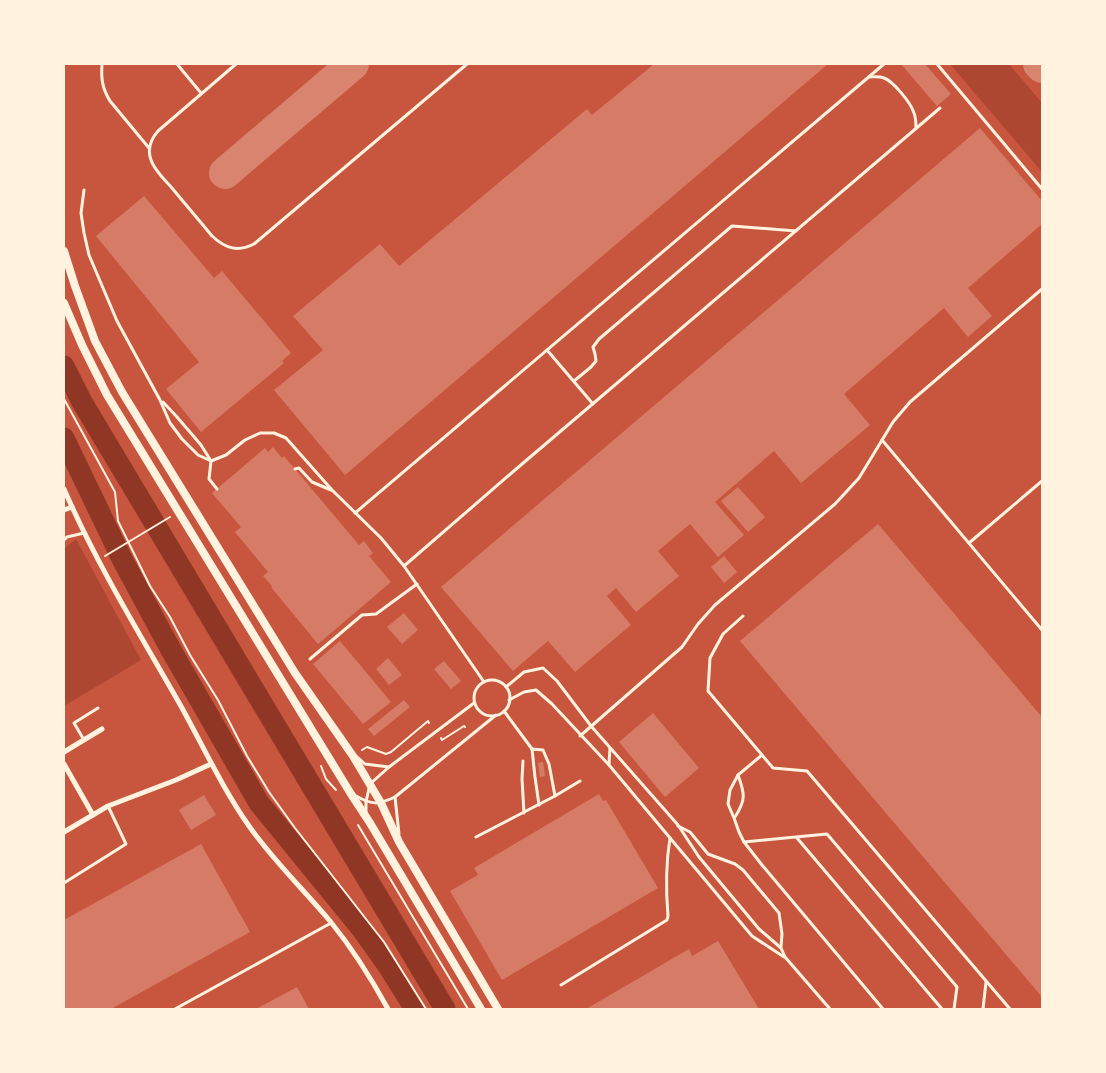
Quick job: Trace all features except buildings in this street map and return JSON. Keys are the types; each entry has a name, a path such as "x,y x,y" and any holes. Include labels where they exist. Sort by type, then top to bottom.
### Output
{"street":[{"path":"64,251 95,341 122,392 295,673 352,753 381,803 399,842 498,1009"},
{"path":"64,303 107,395 337,772 366,816 481,1009"},
{"path":"64,488 117,594 229,796 250,828 347,944 388,1009"},
{"path":"64,510 72,507"},
{"path":"64,752 102,729"},
{"path":"64,764 93,815"},
{"path":"64,832 108,806 176,780 211,764"}],"lane":[{"path":"102,64 102,85 105,93 149,148"},
{"path":"177,64 202,93"},
{"path":"236,64 158,131 150,142 149,148 154,166 212,236 220,243 234,248 245,248 254,244 467,64"},
{"path":"355,513 884,64"},
{"path":"938,64 1042,189"},
{"path":"868,78 876,76 890,80 910,104 914,113 916,129"},
{"path":"404,566 940,108"},
{"path":"84,190 81,212 89,255 117,321 160,400 170,423 182,439 198,455 211,461 226,455 254,435 266,432 286,438 332,490 381,538 404,566 484,682"},
{"path":"574,381 596,361 593,347 599,339 732,226 797,231"},
{"path":"580,736 682,647 698,624 715,605 835,504 859,478 893,422 910,402 1042,289"},
{"path":"547,350 593,404"},
{"path":"160,400 195,438 211,461 209,479 217,489"},
{"path":"882,440 1042,630"},
{"path":"295,469 299,468 312,482 332,490"},
{"path":"969,543 1042,481"},
{"path":"64,538 85,533"},
{"path":"310,659 362,615 376,614 417,584"},
{"path":"743,616 723,634 710,658 708,691 773,768 807,771 1010,1009"},
{"path":"506,687 524,672 543,668 557,681 591,726 678,825 699,857 724,887 760,929 781,948 785,957"},
{"path":"351,794 366,802 381,803 395,797 504,710 510,700 506,687 496,680 490,680 479,685 475,690 474,703 481,713 489,716 496,715"},
{"path":"510,700 524,692 536,690 548,700 609,765 752,936 785,957 830,1009"},
{"path":"366,816 366,802 370,784 389,767 474,703"},
{"path":"84,740 74,723 98,708"},
{"path":"504,710 532,749 539,805"},
{"path":"609,765 610,747"},
{"path":"532,749 543,750 549,764 555,796"},
{"path":"352,753 365,764 389,767"},
{"path":"762,755 738,775 730,790 728,804 739,832 744,842 762,865 883,1009"},
{"path":"523,761 524,813"},
{"path":"734,818 742,806 744,791 738,775"},
{"path":"476,837 580,782"},
{"path":"395,797 399,842"},
{"path":"64,883 126,844 108,806"},
{"path":"678,825 690,832 708,854 735,864 743,870 779,913 782,934 781,948"},
{"path":"744,842 827,834 957,987 954,1009"},
{"path":"561,985 667,920 670,837"},
{"path":"796,837 942,1009"},
{"path":"175,1009 331,923"},
{"path":"983,1009 986,982"}],"path":[{"path":"64,399 115,492 118,521 150,586 218,700 268,792 384,942 426,1009"},
{"path":"106,555 171,516"},
{"path":"352,753 367,747 386,754 391,752 428,721 429,723"},
{"path":"440,737 442,740 465,727"},
{"path":"326,779 337,772"}],"shaded area":[{"path":"950,64 1009,64 1042,103 1042,172"},
{"path":"76,539 141,660 64,706 64,549"}],"waterway":[{"path":"64,366 82,402 445,1009"},
{"path":"64,438 122,559 171,650 259,803 361,928 415,1009"}],"taxiway":[{"path":"225,173 353,64"},
{"path":"1039,64 1042,67"}]}
